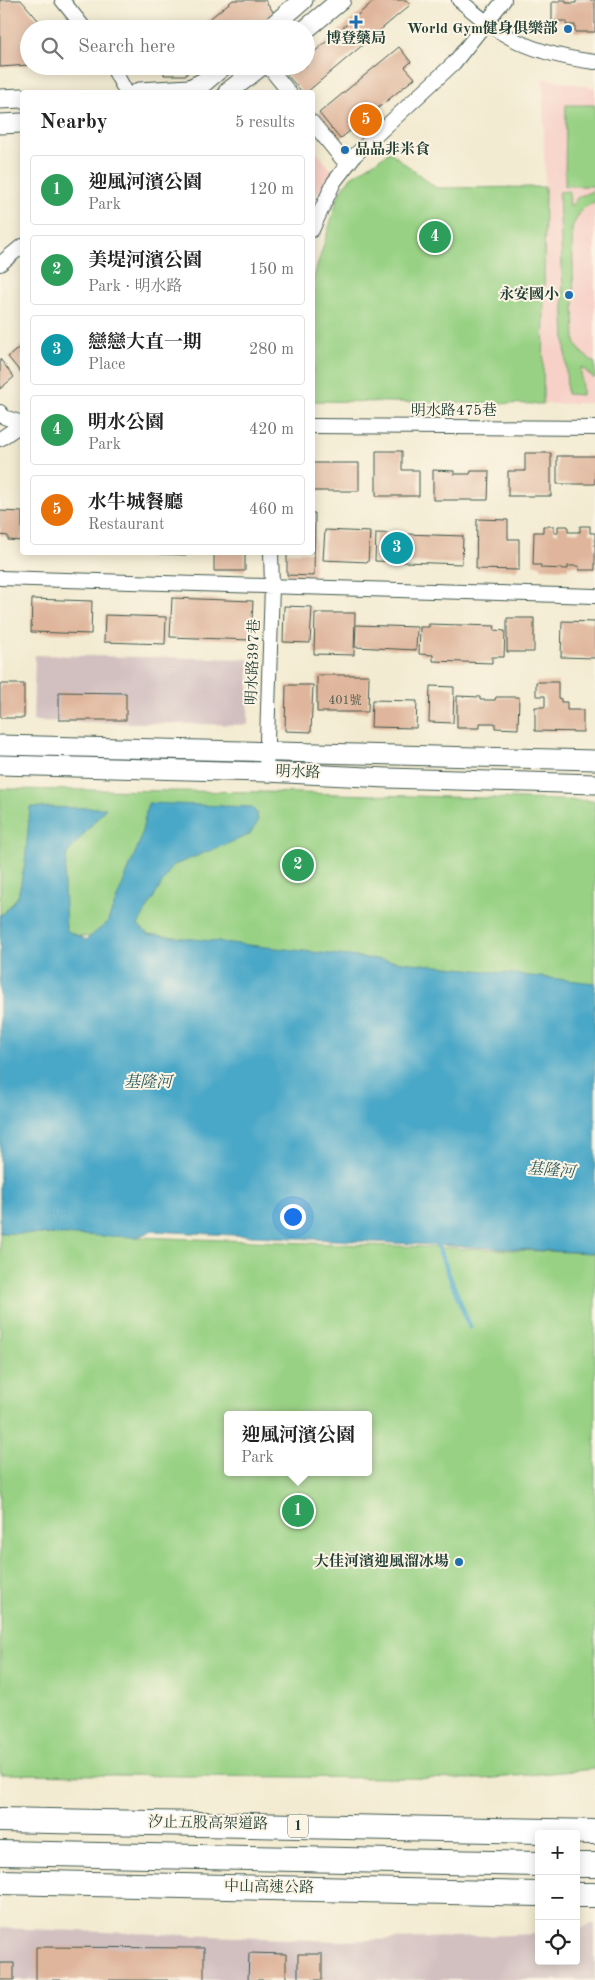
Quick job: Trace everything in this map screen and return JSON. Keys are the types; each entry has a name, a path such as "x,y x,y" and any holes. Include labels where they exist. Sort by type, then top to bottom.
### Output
{"highway":[{"name":"汐止五股高架道路","path":"0,1820 595,1832"},
{"name":"中山高速公路","path":"0,1853 535,1864"},
{"path":"580,1865 595,1865"},
{"name":"中山高速公路","path":"0,1882 535,1894"},
{"path":"580,1895 595,1895"}],"main road":[{"path":"280,20 303,0"},
{"path":"315,22 341,0"},
{"path":"173,90 190,89 204,82 212,75"},
{"path":"231,90 250,75"},
{"path":"0,99 20,98"},
{"path":"0,124 20,123"},
{"name":"明水路","path":"0,745 595,760"},
{"name":"明水路","path":"0,765 340,774 387,778 595,784"},
{"path":"0,778 333,784 387,778"}],"street":[{"path":"62,0 79,20"},
{"path":"459,0 504,34 540,51 595,62"},
{"path":"315,223 334,182 355,155 454,63 504,0"},
{"path":"117,75 125,90"},
{"path":"275,75 287,90"},
{"path":"315,126 347,165"},
{"path":"0,264 20,248"},
{"path":"0,412 4,417 20,423"},
{"path":"0,439 20,425"},
{"name":"明水路475巷","path":"315,426 595,428"},
{"name":"明水路397巷","path":"266,772 272,586 271,555"},
{"path":"0,578 595,596"}],"shaded area":[{"name":"永安國小","path":"543,78 595,88 595,403 543,404 545,187"},
{"path":"315,150 333,172 315,195"},
{"path":"35,655 249,659 248,725 33,721"},
{"path":"589,1924 595,1924 595,1980 0,1980 0,1928 339,1941 535,1934 535,1965 580,1965 580,1930"}],"green space":[{"path":"566,105 595,105 595,186 565,186"},
{"path":"390,152 436,188 545,187 543,404 315,401 315,273 339,194 351,177"},
{"path":"595,190 595,202 582,209 572,227 575,342 582,353 595,363 595,379 581,367 582,395 567,394 559,192 569,191 570,207 578,197"},
{"path":"0,789 262,792 595,801 595,988 0,928"},
{"path":"0,1229 137,1237 595,1253 595,1769 483,1779 0,1774"}],"water":[{"name":"基隆河","path":"148,803 251,807 257,813 258,822 249,835 172,866 138,925 148,934 595,983 595,1253 152,1231 137,1237 0,1233 0,914 3,914 18,896 25,863 30,807 106,808 67,854 64,885 66,930 86,940 107,923 140,841"}],"building":[{"path":"0,0 21,0 38,20 20,20 20,66 0,67"},
{"path":"233,0 265,0 274,13 266,20 208,20"},
{"path":"375,0 406,0 410,5 309,90 300,90 287,75 315,75 315,51"},
{"path":"559,0 566,0 566,3 576,3 576,0 595,0 595,32 575,32 575,25 566,25 566,21 552,21 552,2 559,2"},
{"path":"399,47 411,62 405,67 415,78 340,139 319,113"},
{"path":"20,347 20,372 8,357"},
{"path":"0,359 14,377 0,389"},
{"path":"376,451 402,451 402,470 419,470 419,496 376,496"},
{"path":"525,453 551,453 551,496 508,496 508,471 525,471"},
{"path":"557,456 595,456 595,484 557,484"},
{"path":"315,463 359,463 359,491 315,491"},
{"path":"433,470 454,471 454,474 470,474 471,471 489,471 488,500 433,500"},
{"path":"0,511 20,512 20,541 8,540 8,536 0,535"},
{"path":"477,519 508,520 508,539 519,539 519,570 476,569"},
{"path":"543,526 554,526 554,533 558,533 558,526 568,526 568,532 580,532 580,526 590,526 590,533 595,533 595,570 579,570 579,566 568,566 568,569 541,568 541,565 533,565 534,532 543,532"},
{"path":"325,530 370,532 368,562 323,560"},
{"path":"376,533 463,536 462,564 375,561"},
{"path":"214,555 245,555 245,571 214,571"},
{"path":"287,555 314,555 314,576 287,575"},
{"path":"172,598 253,601 251,640 170,637"},
{"path":"32,599 92,601 91,634 31,632"},
{"path":"284,606 312,607 310,643 283,642"},
{"path":"315,613 355,613 354,655 314,654"},
{"path":"105,615 166,617 165,644 104,642"},
{"path":"507,618 534,618 534,652 507,652"},
{"path":"562,621 595,622 595,658 561,657"},
{"path":"429,624 495,626 494,630 505,631 504,657 492,657 492,663 433,661 433,655 419,654 420,627 429,627"},
{"path":"356,625 417,627 416,650 355,647"},
{"path":"317,675 369,675 368,712 317,712"},
{"path":"536,682 558,682 558,698 561,699 561,702 567,702 567,710 583,710 583,732 535,731 535,707 545,707 545,696 536,696"},
{"path":"0,684 24,684 24,718 0,718"},
{"path":"286,685 313,685 311,732 285,731"},
{"path":"430,686 454,687 453,723 429,722"},
{"path":"59,692 126,693 126,720 59,720"},
{"path":"457,696 480,697 480,700 495,700 496,697 519,697 518,729 495,728 495,723 480,723 480,728 457,728"},
{"path":"372,700 417,701 416,728 371,727"},
{"path":"36,1947 204,1948 204,1980 36,1980"},
{"path":"249,1953 286,1954 286,1980 248,1980"},
{"path":"298,1954 322,1954 322,1980 298,1980"},
{"path":"0,1963 14,1963 14,1980 0,1980"}],"waterway":[{"path":"435,1240 470,1327"}],"place":[{"name":"博登藥局","path":"356,22"},
{"name":"World Gym健身俱樂部","path":"568,29"},
{"name":"水牛城餐廳","path":"366,120"},
{"name":"品品非米食","path":"345,150"},
{"name":"明水公園","path":"435,237"},
{"name":"永安國小","path":"569,295"},
{"name":"戀戀大直一期","path":"397,548"},
{"name":"美堤河濱公園","path":"298,865"},
{"name":"迎風河濱公園","path":"298,1511"},
{"name":"大佳河濱迎風溜冰場","path":"459,1562"}]}
